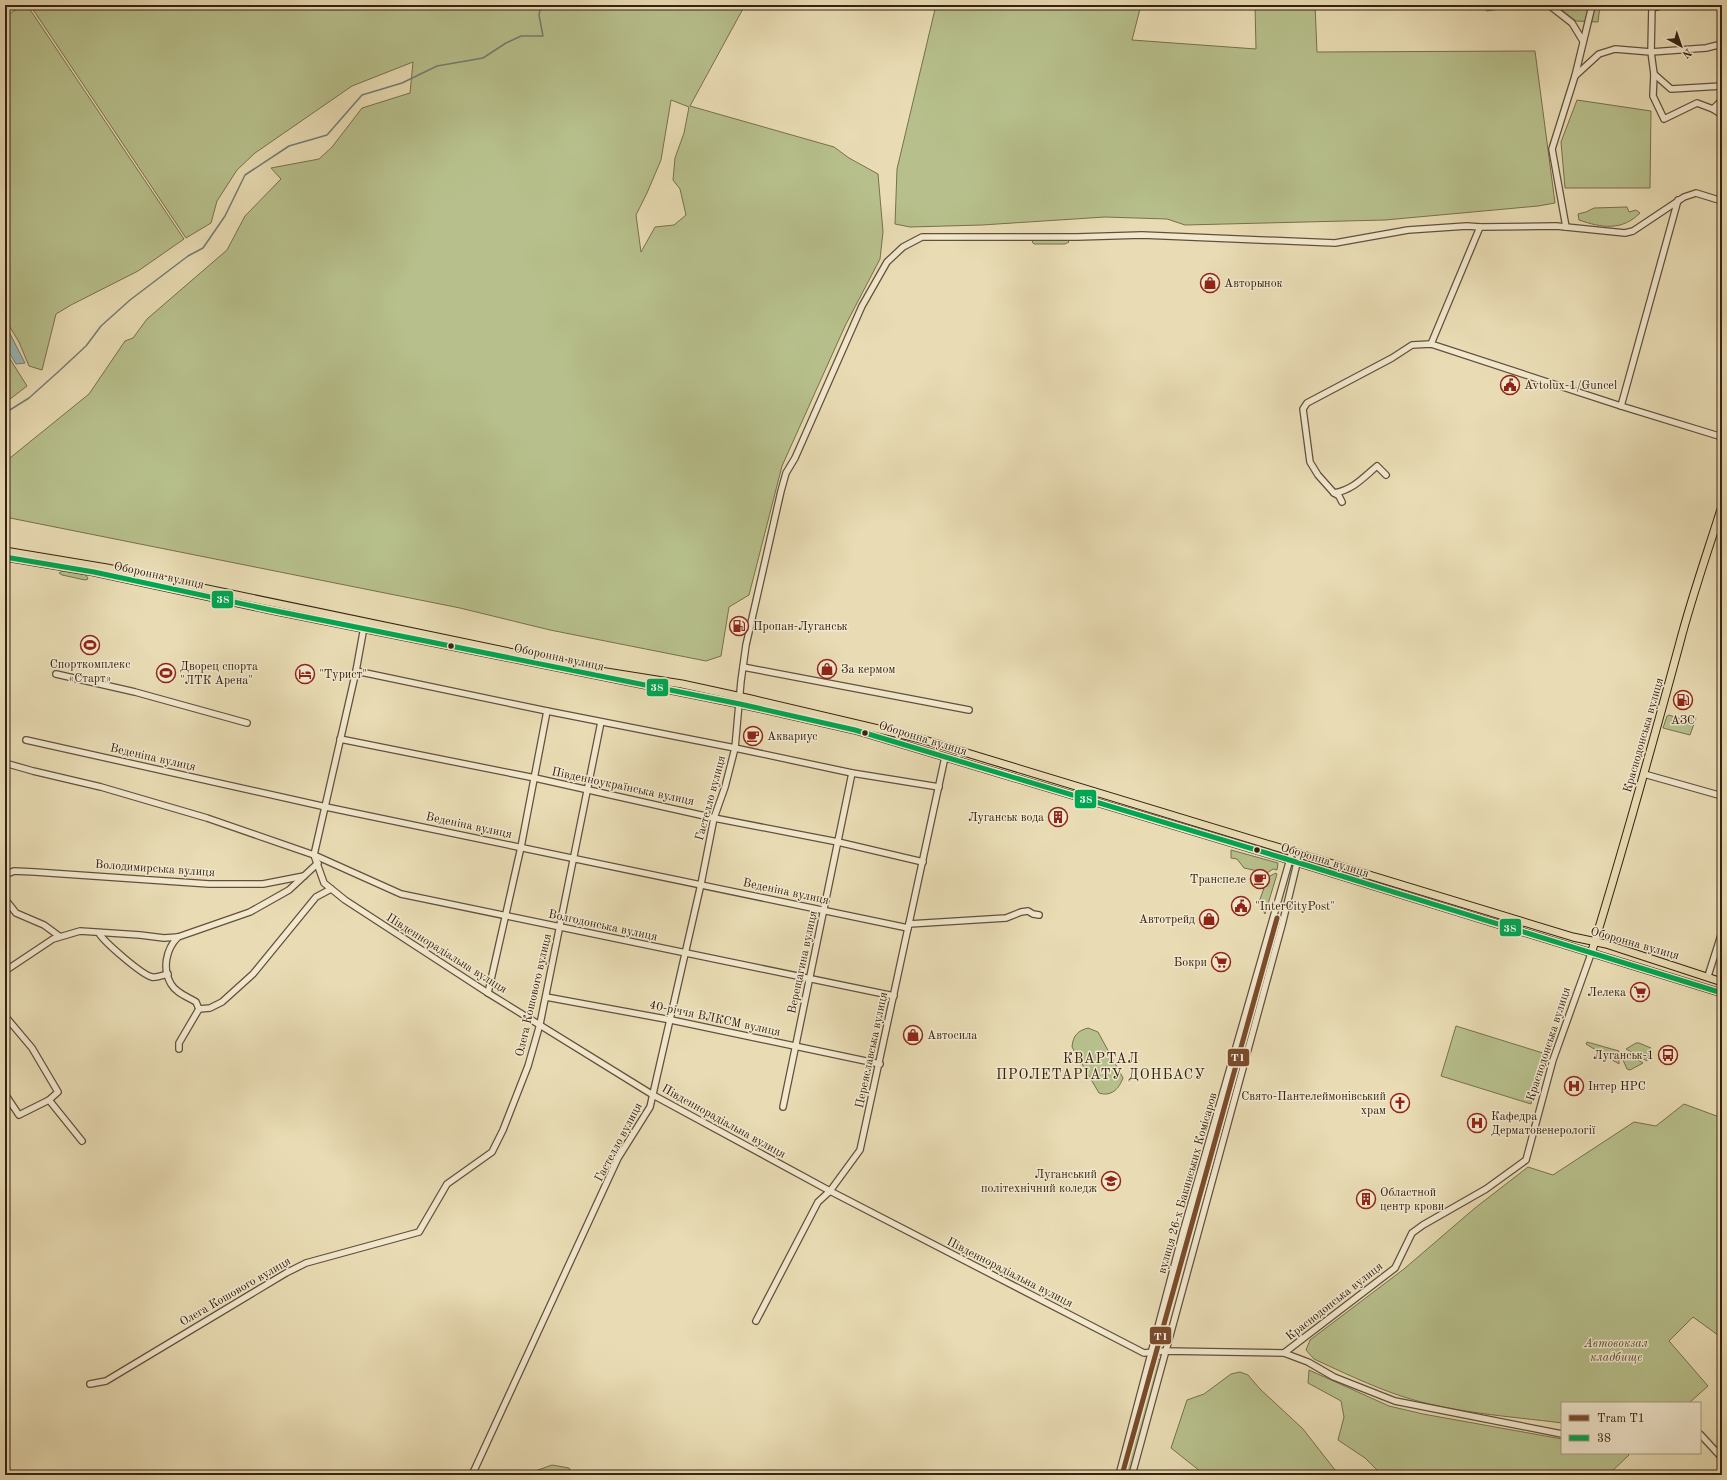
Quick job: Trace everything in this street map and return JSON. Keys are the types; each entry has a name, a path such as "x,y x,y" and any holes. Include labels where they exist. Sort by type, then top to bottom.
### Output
{"main road":[{"name":"Краснодонська вулиця","path":"1591,954 1631,813 1644,774 1680,641 1722,506"},
{"name":"Оборонна вулиця","path":"5,551 107,568 600,671 682,684 855,730 1293,861 1591,954 1722,993"},
{"name":"Оборонна вулиця","path":"5,557 94,572 271,610 823,715 921,739 1708,976 1722,982"}],"street":[{"path":"1549,5 1572,23 1583,41"},
{"path":"1664,5 1652,6 1651,52 1654,74 1653,96 1664,119 1697,104 1713,109 1722,115"},
{"path":"1566,227 1552,149 1574,76 1591,10"},
{"path":"1574,76 1599,54 1614,49 1651,52 1706,48 1722,44"},
{"path":"1654,74 1671,89 1722,86"},
{"path":"1713,109 1722,100"},
{"name":"Гастелло вулиця","path":"472,1475 618,1158 650,1107 671,1020 714,818 725,786 735,748 746,644 780,490 786,473 795,458 862,306 887,262 903,247 922,237 1077,237 1142,235 1335,243 1408,230 1467,226 1480,228 1566,227 1625,233 1633,231 1678,200 1696,193 1722,201"},
{"path":"1620,406 1678,200"},
{"path":"1430,344 1480,228"},
{"path":"1342,502 1339,496 1318,476 1310,462 1303,409 1307,403 1392,358 1412,345 1430,344 1620,406 1722,437"},
{"path":"1334,492 1345,491 1353,487 1377,466 1386,475"},
{"path":"5,763 32,771 101,787 207,818 314,855 356,671 364,627"},
{"path":"743,667 969,710"},
{"path":"356,671 852,773 939,787"},
{"path":"56,674 135,692 247,723"},
{"path":"488,993 507,916 547,711"},
{"name":"Олега Кошового вулиця","path":"90,1384 106,1381 286,1273 306,1264 419,1232 447,1184 492,1152 503,1130 528,1066 540,1024 574,858 586,789 601,722"},
{"name":"Південноукраїнська вулиця","path":"340,739 535,778 714,818 838,842 923,862"},
{"name":"Веденіна вулиця","path":"26,740 326,807 824,910 909,926 1006,918 1028,911 1032,914 1039,915"},
{"name":"Переяславська вулиця","path":"756,1321 818,1202 830,1191 860,1150 880,1064 945,757"},
{"name":"Верещагина вулиця","path":"782,1107 852,773"},
{"path":"1644,774 1722,796"},
{"name":"вулиця 26-х Бакинських Комісаров","path":"1118,1475 1150,1354 1271,922 1296,853"},
{"name":"Південнорадіальна вулиця","path":"314,855 324,883 357,909 488,993 653,1095 830,1191 1142,1352 1150,1354"},
{"name":"Волгодонська вулиця","path":"314,855 400,894 894,996"},
{"name":"вулиця 26-х Бакинських Комісаров","path":"1132,1475 1282,925 1293,861"},
{"path":"5,971 53,939 80,930 164,938 178,937 250,912 289,890 318,863"},
{"name":"Володимирська вулиця","path":"5,875 14,871 217,884 263,884 304,876"},
{"path":"199,1009 210,1008 222,1002 253,974 316,897 331,889"},
{"path":"5,899 16,913 44,925 59,936"},
{"path":"1271,922 1282,925"},
{"path":"1708,976 1722,932"},
{"path":"99,933 101,937 114,949 142,971 153,977 168,974"},
{"path":"178,937 172,944 167,957 168,974 171,984 178,992 196,1002 199,1009"},
{"name":"Краснодонська вулиця","path":"1150,1354 1165,1350 1284,1353 1395,1268 1412,1233 1423,1225 1486,1189 1526,1160 1553,1060 1591,954"},
{"name":"40-річчя ВЛКСМ вулиця","path":"546,997 671,1020 880,1064"},
{"path":"179,1049 179,1043 199,1009"},
{"path":"5,1016 32,1048 58,1092 49,1100 19,1115 5,1094"},
{"path":"49,1100 82,1141"},
{"path":"1284,1353 1308,1362 1334,1376 1395,1401 1561,1434"},
{"path":"1701,1435 1722,1458"}],"green space":[{"path":"23,5 27,5 184,239 138,271 56,314 42,370 29,366 19,342 5,319 5,17"},
{"path":"30,5 745,5 690,106 834,147 849,158 878,174 883,232 880,259 845,326 782,466 749,595 729,607 721,656 706,661 550,630 460,608 5,517 5,462 89,394 125,341 133,338 147,319 227,250 245,216 281,179 271,168 319,159 332,147 362,108 410,93 413,62 352,86 255,153 237,170 217,201 211,223 186,238","holes":["671,100 689,107 684,133 675,158 673,180 680,189 686,215 674,225 655,227 641,252 636,215 661,160"]},
{"path":"936,5 1141,5 1132,40 1256,49 1255,5 1315,5 1317,52 1535,51 1555,203 1538,206 1385,220 1185,225 1167,219 1105,217 982,225 910,227 895,224 897,169"},
{"path":"1479,5 1524,5 1487,11"},
{"path":"1555,5 1600,5 1598,22 1576,21"},
{"path":"1577,100 1651,111 1650,188 1565,188 1561,142"},
{"path":"1627,207 1629,212 1636,210 1640,213 1626,223 1619,225 1596,225 1579,220 1578,214 1594,208"},
{"path":"1034,240 1067,240 1069,242 1065,244 1034,244 1032,242"},
{"path":"5,351 27,386 5,403"},
{"path":"62,571 86,575 88,579 85,580 62,575 59,573"},
{"path":"1669,715 1687,721 1689,716 1696,718 1690,735 1663,728 1667,716"},
{"path":"1231,850 1278,863 1277,870 1273,869 1267,873 1244,868 1237,859 1231,858"},
{"path":"1276,873 1277,874 1265,914 1259,902 1268,877"},
{"path":"1456,1026 1546,1054 1531,1104 1441,1076"},
{"path":"1088,1028 1098,1032 1123,1078 1117,1089 1111,1093 1099,1093 1072,1047 1076,1034"},
{"path":"1587,1042 1619,1051 1619,1064 1586,1044"},
{"path":"1636,1043 1651,1048 1647,1061 1626,1049"},
{"path":"1624,1052 1643,1063 1630,1070 1627,1069 1623,1060"},
{"name":"Автовокзал кладбище","path":"1684,1104 1722,1118 1722,1338 1693,1317 1669,1341 1708,1386 1690,1402 1561,1402 1561,1423 1480,1413 1420,1402 1401,1396 1357,1379 1314,1359 1306,1350 1310,1340 1404,1269 1475,1208 1528,1167 1553,1175 1634,1122 1656,1126"},
{"path":"1157,1358 1161,1363 1129,1475 1122,1475 1154,1360"},
{"path":"1309,1370 1389,1406 1423,1414 1561,1439 1561,1454 1629,1455 1608,1475 1382,1475 1365,1458 1338,1440 1344,1417 1341,1401 1308,1383"},
{"path":"1240,1372 1248,1375 1260,1389 1303,1429 1339,1475 1205,1475 1171,1448 1187,1400 1204,1394 1231,1374"},
{"path":"552,1465 569,1468 574,1475 532,1475 538,1470"}],"water":[{"path":"5,324 25,363 16,364 5,346"}],"waterway":[{"path":"5,413 29,398 58,372 86,346 101,326 130,300 188,256 203,248 225,216 245,175 289,146 327,135 362,95 402,83 437,66 483,58 506,43 521,36 543,36 539,15 541,5"}],"tram line":[{"name":"T1","path":"1122,1475 1277,918"}],"transit line":[{"name":"38","path":"5,557 94,572 271,610 740,704 855,730 1283,858 1722,993"}],"place":[{"name":"Авторынок","path":"1210,283"},
{"name":"Avtolux-1/Guncel","path":"1510,385"},
{"name":"Пропан-Луганськ","path":"739,626"},
{"name":"Спорткомплекс «Старт»","path":"90,645"},
{"name":"За кермом","path":"827,669"},
{"name":"Дворец спорта \"ЛТК Арена\"","path":"166,673"},
{"name":"\"Турист\"","path":"305,674"},
{"name":"АЗС","path":"1683,700"},
{"name":"Аквариус","path":"753,736"},
{"name":"Луганськ вода","path":"1058,817"},
{"name":"Транспеле","path":"1260,879"},
{"name":"\"InterCityPost\"","path":"1241,906"},
{"name":"Автотрейд","path":"1209,919"},
{"name":"Бокри","path":"1221,962"},
{"name":"Лелека","path":"1640,992"},
{"name":"Автосила","path":"913,1035"},
{"name":"Луганськ-1","path":"1668,1055"},
{"name":"Інтер НРС","path":"1574,1086"},
{"name":"Свято-Пантелеймонівський храм","path":"1400,1103"},
{"name":"Кафедра Дерматовенерології","path":"1477,1123"},
{"name":"Луганський політехнічний коледж","path":"1111,1181"},
{"name":"Областной центр крови","path":"1366,1199"}],"district":[{"name":"КВАРТАЛ ПРОЛЕТАРІАТУ ДОНБАСУ","path":"1101,1066"}]}
